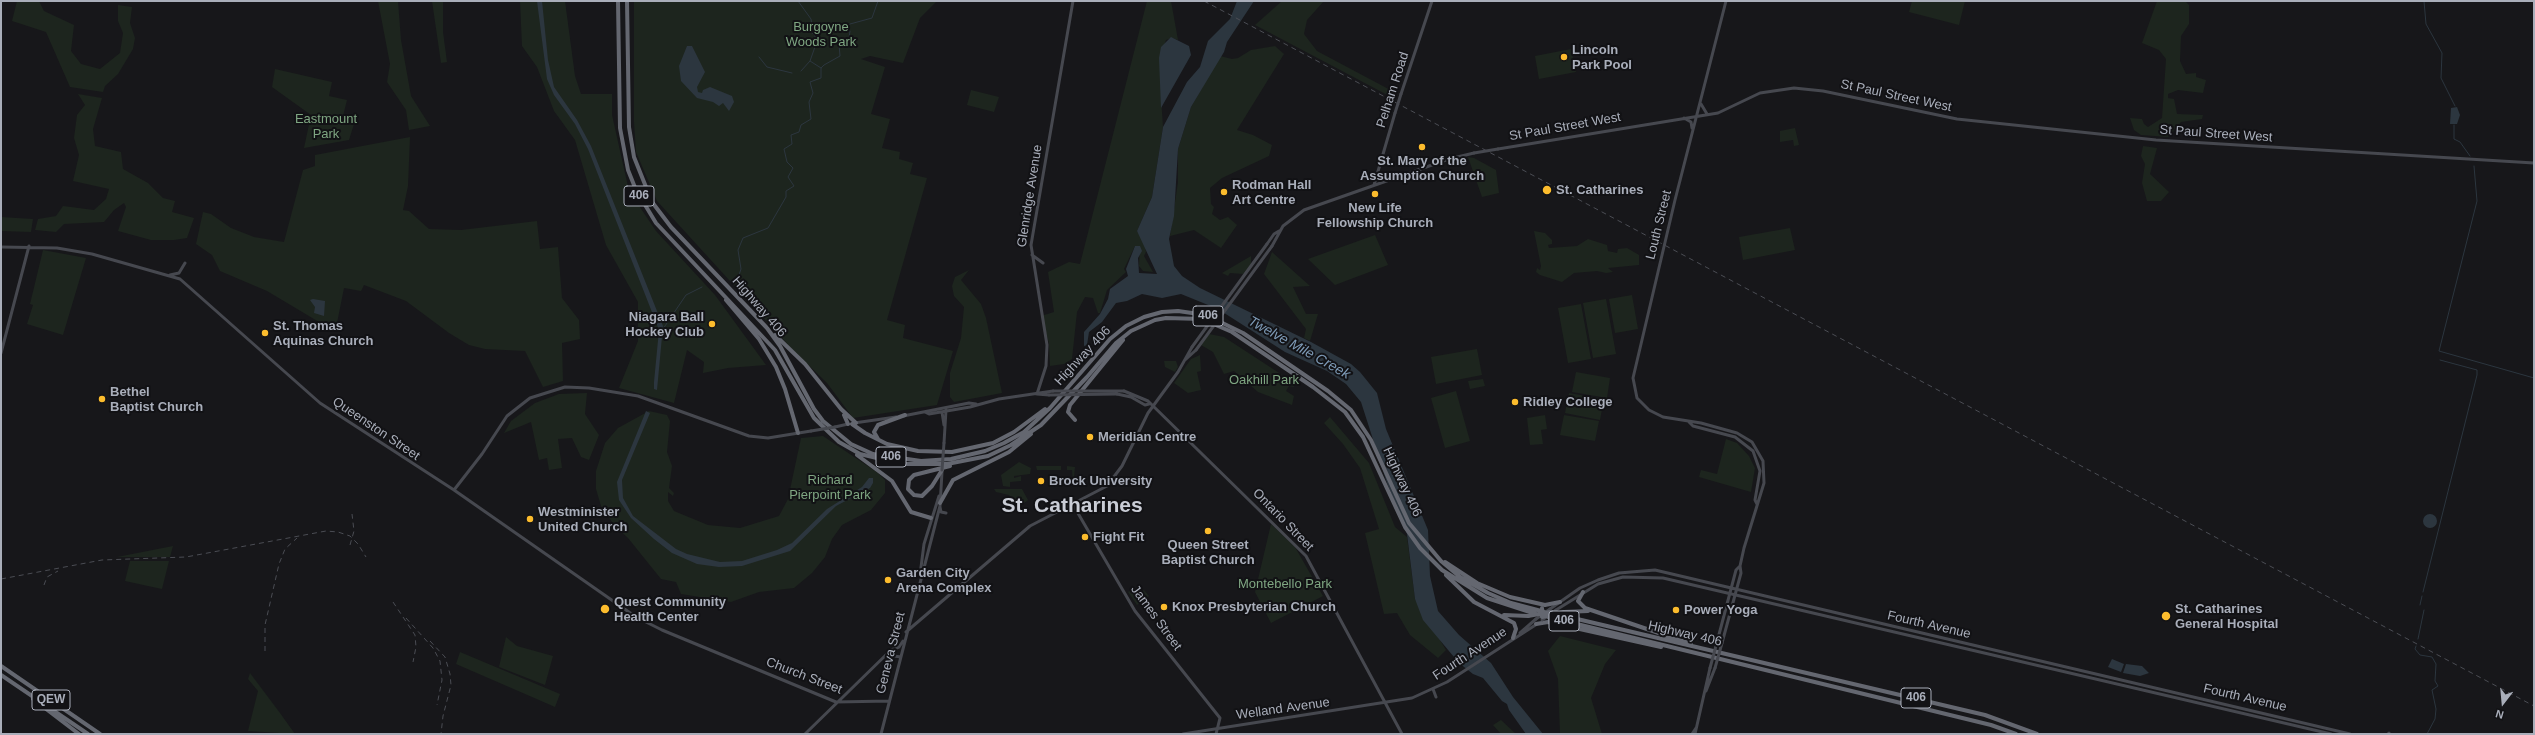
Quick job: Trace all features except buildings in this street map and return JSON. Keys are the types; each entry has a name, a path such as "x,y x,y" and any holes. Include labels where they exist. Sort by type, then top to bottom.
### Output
{"highway":[{"name":"Highway 406","path":"618,1 620,128 628,170 636,190 656,223 775,350 814,418 839,442 860,454 902,464 936,465 976,459 1012,445 1042,425 1088,378 1116,344 1131,331 1155,320 1166,318 1202,319 1232,332 1324,395 1349,416 1366,444 1395,509 1414,539 1442,570 1480,595 1510,608 1991,725 2016,734"},
{"name":"Highway 406","path":"628,1 629,127 634,157 642,181 652,202 671,227 768,328 823,421 851,444 873,454 921,461 965,457 1004,444 1024,432 1059,397 1110,339 1126,326 1152,314 1192,312 1225,323 1242,333 1338,398 1361,423 1406,517 1424,542 1447,566 1473,586 1511,603 1985,715 2009,722 2037,734"},
{"path":"709,280 759,339 772,359 785,389 798,433"},
{"path":"768,328 805,364 841,409 850,424 881,441 918,451 952,452 993,443 1014,432 1059,397"},
{"path":"1075,420 1068,412 1070,405 1131,331"},
{"path":"841,409 850,424"},
{"path":"881,441 875,435 878,425 905,415"},
{"path":"940,504 953,480 1021,444 1042,425"},
{"path":"839,442 892,481 911,512 931,518"},
{"path":"942,470 932,486 922,496 914,494 908,489 909,480 914,475 976,459"},
{"path":"1424,542 1439,557 1477,583 1503,594 1533,603 1548,605 1558,603"},
{"path":"1442,570 1471,599 1514,624 1516,630 1513,638"},
{"path":"1583,592 1579,598 1579,604 1595,612 1710,650"},
{"path":"1533,603 1542,608 1541,618"},
{"path":"1536,624 1558,603"},
{"path":"1550,612 1556,610"},
{"path":"1492,612 1514,617 1528,616 1541,618"},
{"path":"1550,612 1595,612"},
{"path":"1550,612 1552,623"},
{"path":"1536,624 1546,622 1552,623 1693,653"},
{"name":"QEW","path":"1,666 100,734"},
{"name":"QEW","path":"1,675 88,734"},
{"path":"15,685 79,734"}],"main road":[{"name":"Glenridge Avenue","path":"1038,394 1043,378 1047,356 1047,345 1031,252 1073,1"},
{"name":"Pelham Road","path":"1374,185 1395,113 1432,1"},
{"name":"Louth Street","path":"1706,691 1715,668 1737,590 1741,573 1740,566 1757,504 1760,502 1765,478 1764,465 1757,448 1746,438 1737,433 1701,423 1663,417 1649,410 1637,398 1633,378 1726,1"},
{"name":"St Paul Street West","path":"1185,360 1196,350 1272,246 1279,232 1295,215 1304,210 1448,159 1474,153 1727,110 1760,92 1782,89 1809,89 1957,119 2156,140 2367,155 2534,163"},
{"path":"1700,103 1707,114"},
{"path":"1681,117 1691,122 1692,136"},
{"name":"St Paul Street West","path":"906,632 1030,526 1072,503 1102,490 1111,482 1122,466 1151,405 1185,360 1192,347 1274,234 1279,232"},
{"path":"1,353 29,246"},
{"name":"Queenston Street","path":"1,247 29,246 92,254 163,273 180,280 320,403 454,490 636,617 662,630 738,660"},
{"path":"1031,252 1035,259 1043,263"},
{"path":"163,273 179,273 185,263"},
{"path":"1043,378 1042,386 1052,391"},
{"path":"454,490 482,454 507,416 530,398 565,387 589,388 638,396 749,436 768,438 925,412 969,403 976,404"},
{"path":"925,412 944,412 1016,396 1052,391 1124,391 1139,396 1151,405"},
{"path":"1038,394 1116,394 1131,397 1145,405 1151,405"},
{"name":"Ontario Street","path":"1151,405 1306,556 1387,703 1402,734"},
{"path":"942,470 945,407"},
{"name":"Geneva Street","path":"881,734 904,639 940,504 939,476"},
{"name":"Geneva Street","path":"920,577 922,554 931,518 939,496"},
{"name":"James Street","path":"1072,503 1135,611 1220,718 1218,728"},
{"path":"940,504 940,511 946,513"},
{"path":"931,518 936,518"},
{"name":"Louth Street","path":"1706,691 1710,668 1729,593 1736,570 1740,566"},
{"name":"Fourth Avenue","path":"1558,603 1588,584 1619,573 1639,571 1667,572 1737,590 2350,734"},
{"name":"Fourth Avenue","path":"1556,610 1598,584 1635,576 1663,578 2331,734"},
{"name":"Fourth Avenue","path":"1519,635 1541,618"},
{"name":"Fourth Avenue","path":"1387,703 1412,698 1447,682 1536,624"},
{"path":"805,734 836,702 886,656 890,650 899,646 904,639"},
{"path":"886,656 892,654 901,656"},
{"name":"Church Street","path":"738,660 836,702 889,701"},
{"path":"1433,689 1436,697"},
{"path":"1694,734 1706,691"},
{"name":"Welland Avenue","path":"1183,734 1387,703"},
{"path":"1216,734 1218,728"}],"green space":[{"path":"17,1 39,1 44,11 74,25 71,51 81,64 100,69 120,53 123,33 118,21 118,5 132,7 130,23 135,38 133,49 118,74 105,86 103,92 70,87 46,32 12,21"},
{"path":"378,1 398,1 401,40 411,96 430,126 409,130 406,110 387,82 390,64"},
{"path":"432,1 443,1 443,32 447,62 441,63"},
{"path":"520,1 565,1 575,76 581,94 612,94 612,115 629,191 656,231 715,295 766,365 728,368 703,373 704,362 687,350 674,403 619,388 638,341 638,302 606,245 575,140 554,111 537,67 522,46"},
{"name":"Burgoyne Woods Park","path":"634,1 937,1 920,18 903,63 870,56 861,59 885,67 871,114 890,119 882,148 900,152 899,159 913,163 910,174 927,178 887,320 905,325 903,338 953,351 937,405 853,418 827,383 792,349 657,201 636,152 634,122"},
{"path":"1147,1 1171,1 1178,40 1172,38 1166,40 1165,43 1161,97 1163,127 1152,197 1137,231 1145,243 1146,252 1144,256 1153,272 1143,271 1139,266 1140,246 1135,246 1124,269 1126,272 1107,290 1100,313 1098,313 1093,298 1085,297 1077,312 1072,359 1064,364 1050,366 1049,343 1041,316 1054,312 1048,272 1069,262 1080,264"},
{"path":"1282,1 1324,1 1307,20 1304,34 1317,51 1396,93 1395,99 1255,25"},
{"path":"1912,1 1965,1 1959,25 1909,12"},
{"path":"2157,1 2185,1 2189,5 2189,24 2181,36 2180,61 2186,74 2196,73 2196,77 2206,80 2203,93 2178,90 2168,94 2168,98 2174,99 2177,114 2203,115 2202,119 2181,122 2168,137 2141,135 2134,130 2130,118 2142,119 2144,124 2148,127 2162,118 2166,59 2159,50 2142,43"},
{"path":"1275,46 1284,54 1237,130 1253,135 1272,145 1269,156 1222,178 1210,188 1211,204 1214,207 1212,214 1220,220 1228,217 1237,225 1221,248 1194,230 1170,236 1178,182 1178,149 1191,107 1220,56 1232,59 1238,58 1251,50"},
{"path":"1571,49 1576,72 1539,79 1535,56"},
{"name":"Eastmount Park","path":"275,69 332,82 329,96 347,100 342,120 354,124 349,140 304,148 311,115 272,87"},
{"path":"971,90 999,97 994,112 967,105"},
{"path":"78,94 102,98 93,129 95,146 121,152 123,169 148,183 163,198 175,201 172,212 194,218 187,238 174,240 151,240 118,231 126,207 124,203 114,210 104,222 64,224 56,232 35,230 38,219 56,216 63,206 94,210 106,199 109,189 73,181 79,155 74,138 77,115 85,105"},
{"path":"1795,128 1799,145 1794,146 1793,140 1780,142 1780,131"},
{"path":"410,137 408,186 403,210 409,211 429,229 461,230 537,221 540,249 558,247 562,298 579,320 580,339 562,343 563,381 543,387 525,351 485,349 469,345 449,333 406,301 364,285 361,291 344,288 337,323 324,325 267,291 220,271 212,255 196,244 203,212 211,214 231,228 254,237 284,242 303,170 315,166 315,155"},
{"path":"2143,146 2157,148 2150,174 2169,192 2161,201 2147,201 2142,183 2145,164 2141,156"},
{"path":"1468,157 1474,158 1496,170 1499,193 1482,197"},
{"path":"1,217 33,219 31,232 1,231"},
{"path":"1790,228 1795,250 1743,260 1739,237"},
{"path":"1534,231 1545,233 1552,240 1552,244 1548,245 1549,248 1577,246 1588,239 1607,245 1608,251 1617,253 1618,249 1627,248 1639,255 1639,265 1608,268 1613,272 1606,273 1597,271 1574,273 1562,282 1540,275 1536,272 1537,268 1540,270 1541,266"},
{"path":"1375,235 1388,265 1335,285 1308,259"},
{"path":"43,250 86,258 63,335 27,324 33,305 30,304"},
{"path":"1272,252 1310,286 1293,287 1306,314 1318,314 1310,341 1304,338 1306,329 1264,274"},
{"path":"1251,256 1251,265 1243,274 1230,273 1228,276 1222,273"},
{"path":"969,270 961,280 981,304 986,318 1002,393 954,402 950,397 950,373 961,338 964,307 954,296 952,286 955,277"},
{"path":"1632,295 1638,329 1615,333 1609,299"},
{"path":"1606,299 1616,354 1593,358 1583,303"},
{"path":"1581,304 1591,359 1568,363 1558,308"},
{"name":"Oakhill Park","path":"1209,334 1224,337 1293,382 1294,387 1289,386 1286,391 1294,396 1292,405 1258,392 1234,371 1224,374 1213,352 1201,345"},
{"path":"1477,349 1482,375 1436,384 1431,357"},
{"path":"1200,355 1201,371 1197,372 1201,390 1188,393 1174,383 1191,359"},
{"path":"1164,361 1176,361 1178,367 1175,372 1165,367"},
{"path":"1576,372 1610,378 1607,398 1572,392"},
{"path":"1483,379 1485,386 1470,389 1468,381"},
{"path":"1456,391 1470,441 1445,448 1431,398"},
{"path":"587,393 585,414 599,435 589,460 581,457 572,438 558,439 562,468 549,470 547,458 539,460 531,422 504,433 511,421 535,403 559,394"},
{"path":"1569,393 1604,399 1600,420 1565,413"},
{"name":"Richard Pierpoint Park","path":"649,411 667,415 670,421 667,452 672,466 669,488 674,493 673,496 668,492 668,501 674,511 708,525 740,528 779,516 788,499 801,438 823,436 878,473 885,480 885,493 871,510 842,525 832,539 825,557 812,573 794,588 759,592 731,602 681,594 676,582 661,579 628,538 614,525 601,506 596,489 596,471 605,443 618,428"},
{"path":"1545,415 1547,429 1541,430 1543,444 1530,445 1527,418"},
{"path":"1564,415 1599,421 1595,441 1560,435"},
{"path":"1330,417 1369,463 1395,527 1407,537 1415,599 1446,650 1438,658 1410,635 1397,613 1384,614 1365,533 1379,529 1360,468 1343,444 1324,423"},
{"path":"1726,439 1737,443 1749,456 1755,468 1751,492 1699,477 1701,470 1717,474"},
{"path":"1019,462 1031,468 1030,474 1014,476 1014,478 1021,476 1021,481 1010,482 1010,487 1003,486 1001,475"},
{"path":"1036,466 1061,466 1061,470 1037,470"},
{"path":"1067,466 1075,467 1074,477 1077,481 1084,479 1086,483 1076,486 1073,483 1072,470 1067,470"},
{"path":"994,489 1022,489 1028,500 1023,504 1018,498 1014,500 1009,495 996,492"},
{"name":"Montebello Park","path":"1271,524 1295,547 1323,596 1271,623 1255,592"},
{"path":"173,546 170,557 117,557"},
{"path":"130,561 169,561 162,589 125,581"},
{"path":"1134,588 1139,594 1144,590 1149,596 1137,605 1128,592"},
{"path":"1560,636 1616,650 1605,664 1591,698 1602,734 1560,734 1558,679 1548,651"},
{"path":"506,637 517,646 553,656 545,685 499,667"},
{"path":"460,652 560,694 555,707 456,664"},
{"path":"250,673 295,734 248,731 258,691 248,679"},
{"path":"1501,720 1516,734 1501,734 1493,725"}],"water":[{"path":"537,1 542,1 548,60 554,87 577,120 591,146 663,326 657,390 654,389 654,382 659,330 588,149 575,124 554,95 547,79"},
{"name":"Twelve Mile Creek","path":"1237,1 1254,1 1227,42 1224,52 1191,107 1178,149 1174,216 1169,239 1174,266 1182,276 1200,288 1311,342 1351,364 1360,372 1377,393 1386,429 1428,530 1430,576 1438,611 1459,635 1491,663 1513,697 1543,734 1526,734 1509,710 1507,704 1502,701 1483,678 1473,674 1459,663 1423,620 1415,599 1407,534 1387,483 1361,402 1346,384 1327,371 1285,352 1218,309 1181,294 1162,298 1142,294 1127,301 1116,303 1102,322 1089,332 1087,345 1084,346 1084,332 1100,314 1108,299 1110,289 1128,276 1126,269 1135,246 1140,246 1142,251 1138,258 1139,273 1157,274 1137,231 1152,197 1163,127 1187,82 1200,67 1208,41 1230,19"},
{"path":"1171,37 1189,46 1191,55 1161,108 1159,58 1161,47"},
{"path":"687,46 692,46 705,72 697,87 698,92 702,93 703,90 710,87 732,96 734,102 729,111 723,103 719,106 713,102 697,98 681,81 679,66"},
{"path":"2457,107 2460,115 2457,124 2450,124 2451,108"},
{"path":"310,300 325,301 324,316 314,313 315,307"},
{"path":"646,411 650,413 622,480 623,498 633,516 676,549 687,554 720,562 742,561 777,550 792,543 827,509 862,487 869,478 873,478 873,483 870,488 836,506 790,551 742,566 719,567 697,564 672,553 654,539 631,518 619,500 617,482"},
{"path":"2430,514 2435,516 2437,521 2435,526 2430,528 2425,526 2423,521 2425,516"},
{"path":"2112,659 2124,664 2121,672 2108,667"},
{"path":"2126,664 2142,666 2149,673 2140,676 2123,673"}],"waterway":[{"path":"798,1 811,19 812,26 810,31 815,36 816,44 810,61 821,68"},
{"path":"737,281 741,269 738,250 743,238 768,228 786,197 786,191 794,186 788,177 793,168 787,162 784,149 792,144 791,135 799,132 801,125 811,119 809,102 813,93 810,82 821,78 821,68 840,56 839,44 849,38 850,31 847,27 850,24 872,18 878,1"},
{"path":"2424,1 2426,24 2442,53 2441,78 2455,106"},
{"path":"759,57 767,67 792,73"},
{"path":"801,71 810,61"},
{"path":"2454,125 2454,139 2460,142 2470,156"},
{"path":"2474,166 2477,201 2439,351 2534,378"},
{"path":"663,329 686,295 702,287"},
{"path":"2423,592 2477,375 2477,370 2440,360"},
{"path":"2420,605 2422,596"},
{"path":"2418,639 2424,610"},
{"path":"2416,646 2415,649 2420,655 2432,657 2436,664 2435,681 2438,686 2432,690 2436,709 2435,719 2427,734"}],"railway":[{"path":"1204,1 2534,706"},
{"path":"350,545 354,531 352,514"},
{"path":"1,579 102,560 186,557 326,531 338,532 350,536 358,544 366,557"},
{"path":"265,651 265,625 279,564 285,549 297,538"},
{"path":"44,585 47,577 58,571"},
{"path":"393,602 415,635 416,647 413,662"},
{"path":"406,618 433,648 440,661 442,680 437,705"},
{"path":"430,641 445,657 450,674 451,685 443,716 441,734"}],"place":[{"name":"Lincoln Park Pool","path":"1564,57"},
{"name":"St. Mary of the Assumption Church","path":"1422,147"},
{"name":"St. Catharines","path":"1547,190"},
{"name":"Rodman Hall Art Centre","path":"1224,192"},
{"name":"New Life Fellowship Church","path":"1375,194"},
{"name":"Niagara Ball Hockey Club","path":"712,324"},
{"name":"St. Thomas Aquinas Church","path":"265,333"},
{"name":"Bethel Baptist Church","path":"102,399"},
{"name":"Ridley College","path":"1515,402"},
{"name":"Meridian Centre","path":"1090,437"},
{"name":"Brock University","path":"1041,481"},
{"name":"Westminister United Church","path":"530,519"},
{"name":"Queen Street Baptist Church","path":"1208,531"},
{"name":"Fight Fit","path":"1085,537"},
{"name":"Garden City Arena Complex","path":"888,580"},
{"name":"Knox Presbyterian Church","path":"1164,607"},
{"name":"Quest Community Health Center","path":"605,609"},
{"name":"Power Yoga","path":"1676,610"},
{"name":"St. Catharines General Hospital","path":"2166,616"}],"district":[{"name":"St. Catharines","path":"1072,506"}]}
